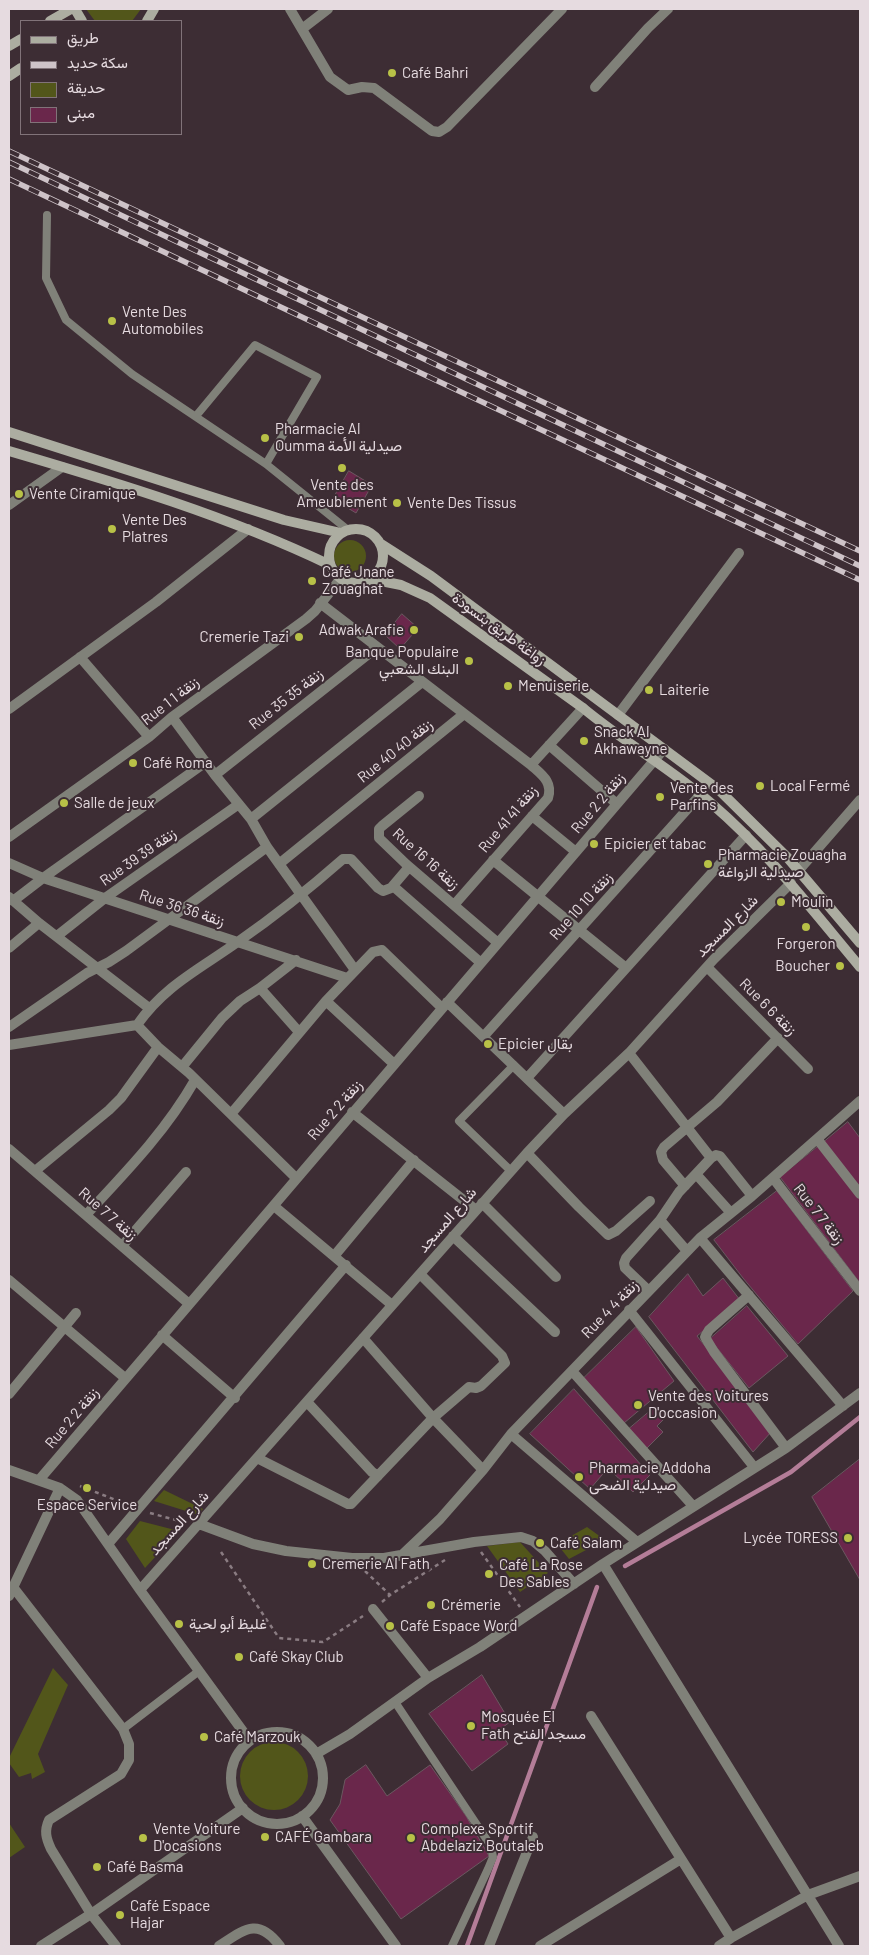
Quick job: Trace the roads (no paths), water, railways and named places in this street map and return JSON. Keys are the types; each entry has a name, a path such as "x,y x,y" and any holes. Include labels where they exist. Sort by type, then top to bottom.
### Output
{"main road":[{"path":"52,20 71,9"},
{"path":"148,20 154,9"},
{"path":"9,46 20,40"},
{"path":"9,76 20,69"},
{"path":"9,432 284,520 344,532 365,530 376,537 381,544 383,553 382,563 378,572 371,579 354,583 341,578 330,565 282,542 62,466 9,451"},
{"path":"330,565 330,548 334,540 344,532"},
{"name":"زواغة طريق بنسودة","path":"381,544 431,576 719,790 799,870 860,943"},
{"name":"زواغة طريق بنسودة","path":"371,579 401,585 430,598 700,795 746,835 791,883 860,967"}],"street":[{"path":"290,9 330,78 344,89 354,90 369,86 374,88 432,131 439,132 447,127 562,9"},
{"path":"302,29 328,9"},
{"path":"594,87 668,9"},
{"path":"9,505 62,466"},
{"path":"9,709 156,602 248,529"},
{"path":"618,715 739,553"},
{"name":"Rue 1 زنقة 1","path":"9,837 149,737 172,717 306,619 315,611 341,578"},
{"path":"320,603 376,648 531,765"},
{"name":"Rue 35 زنقة 35","path":"215,775 376,648"},
{"path":"80,657 149,737"},
{"path":"251,819 422,682"},
{"name":"Rue 41 زنقة 41","path":"454,905 548,798 550,791 546,778 531,765 583,708"},
{"name":"Rue 40 زنقة 40","path":"279,864 464,714"},
{"path":"172,717 215,775 251,819 267,847 355,970"},
{"path":"549,745 617,804"},
{"name":"Rue 2 زنقة 2","path":"39,1480 188,1303 274,1206 352,1112 664,749"},
{"path":"149,1008 97,969 11,899 206,762"},
{"name":"Rue 10 زنقة 10","path":"484,1036 700,795"},
{"name":"Rue 16 زنقة 16","path":"419,796 382,826 378,834 380,838 409,867 498,943"},
{"path":"799,870 860,800"},
{"name":"Rue 39 زنقة 39","path":"57,936 105,898 239,804"},
{"path":"532,816 576,852"},
{"path":"528,1077 746,835"},
{"path":"9,1027 87,973 126,951 170,921 267,847"},
{"path":"9,1045 137,1025 149,1008 175,984 238,942 301,895 347,857 355,862 378,888 383,891 392,886 409,867"},
{"path":"493,860 626,968"},
{"name":"Rue 36 زنقة 36","path":"9,863 43,878 347,978"},
{"name":"شارع المسجد","path":"140,1590 511,1171 564,1114 629,1054 706,968 791,883"},
{"path":"392,886 481,963"},
{"path":"9,948 39,923"},
{"path":"231,1114 347,978 373,952 382,950 444,1005 484,1036 564,1114"},
{"path":"182,1067 222,1018 240,1001 296,960"},
{"name":"Rue 6 زنقة 6","path":"706,968 808,1068"},
{"path":"260,988 299,1032"},
{"path":"326,1001 394,1064"},
{"path":"137,1025 296,1178"},
{"path":"685,1186 663,1160 661,1152 717,1102 778,1038"},
{"path":"35,1171 110,1110 158,1047"},
{"path":"629,1054 711,1158"},
{"path":"86,1215 162,1130 182,1103 195,1080"},
{"name":"Rue 4 زنقة 4","path":"401,1556 440,1519 512,1434 648,1290 700,1238 818,1140 860,1101"},
{"path":"352,1112 414,1160 479,1206 556,1277"},
{"path":"818,1140 860,1194"},
{"name":"Rue 7 زنقة 7","path":"9,1148 188,1303"},
{"path":"527,1154 608,1235 616,1231 650,1201"},
{"path":"648,1290 629,1274 624,1263 626,1258 660,1220 685,1186 711,1158 716,1155 720,1156 752,1196"},
{"path":"335,1255 414,1160"},
{"path":"122,1246 186,1172"},
{"path":"696,1174 731,1213"},
{"name":"Rue 7 زنقة 7","path":"773,1178 860,1291"},
{"path":"274,1206 335,1255 392,1305"},
{"path":"660,1220 687,1251"},
{"path":"453,1236 555,1332"},
{"path":"700,1238 843,1406"},
{"path":"108,1544 235,1398 346,1265"},
{"path":"257,1458 348,1504 354,1502 433,1418 469,1387 476,1388 481,1386 505,1363 505,1360 420,1274"},
{"path":"11,1286 65,1326 125,1378"},
{"path":"749,1295 709,1330 705,1337 714,1352 786,1448"},
{"path":"629,1310 754,1468"},
{"path":"9,1394 76,1313"},
{"path":"162,1336 235,1398"},
{"path":"363,1338 433,1418 483,1470"},
{"path":"572,1371 693,1506"},
{"path":"316,1754 350,1734 428,1678 480,1648 603,1564 786,1448 860,1393"},
{"path":"307,1402 372,1472 378,1476"},
{"path":"512,1434 637,1542"},
{"path":"9,1470 60,1488 73,1496 83,1507 140,1590 250,1741"},
{"path":"60,1488 11,1592 123,1729 129,1744 129,1760 121,1774 49,1820 45,1828 50,1849 91,1914 116,1946"},
{"path":"199,1524 253,1544 286,1551 352,1558 401,1556 474,1542 522,1537 533,1541 545,1551 574,1584"},
{"path":"603,1564 839,1946"},
{"path":"373,1609 428,1678"},
{"path":"591,1716 731,1938"},
{"path":"267,1733 286,1733 303,1740 316,1754 322,1770 322,1788 314,1804 302,1816 286,1823 269,1823 253,1817 243,1808 233,1789 232,1771 238,1754 250,1741 267,1733"},
{"path":"41,1946 91,1914 243,1808"},
{"path":"302,1816 396,1946"},
{"path":"489,1946 533,1837"},
{"path":"540,1946 681,1859"},
{"path":"719,1946 808,1895 860,1876"},
{"path":"220,1946 238,1934 250,1929 261,1928 271,1934 280,1946"}],"lane":[{"path":"47,214 46,278 66,320 132,374 266,464 344,532"},
{"path":"196,416 255,345 317,377 266,464"},
{"path":"511,1171 459,1121 514,1065"},
{"path":"123,1729 199,1671"},
{"path":"395,1702 491,1846 493,1857 488,1870 452,1946"}],"waterway":[{"path":"625,1566 791,1472 860,1417"},
{"path":"467,1946 597,1587"}],"railway":[{"path":"9,151 860,551"},
{"path":"9,162 860,566"},
{"path":"9,179 860,580"}],"place":[{"name":"Café Bahri","path":"392,73"},
{"name":"Vente Des Automobiles","path":"112,321"},
{"name":"Pharmacie Al Oumma صيدلية الأمة","path":"265,438"},
{"name":"Vente des Ameublement","path":"342,468"},
{"name":"Vente Ciramique","path":"19,494"},
{"name":"Vente Des Tissus","path":"397,503"},
{"name":"Vente Des Platres","path":"112,529"},
{"name":"Café Jnane Zouaghat","path":"312,581"},
{"name":"Adwak Arafie","path":"414,630"},
{"name":"Cremerie Tazi","path":"299,637"},
{"name":"Banque Populaire البنك الشعبي","path":"469,661"},
{"name":"Menuiserie","path":"508,686"},
{"name":"Laiterie","path":"649,690"},
{"name":"Snack Al Akhawayne","path":"584,741"},
{"name":"Café Roma","path":"133,763"},
{"name":"Local Fermé","path":"760,786"},
{"name":"Vente des Parfins","path":"660,797"},
{"name":"Salle de jeux","path":"64,803"},
{"name":"Epicier et tabac","path":"594,844"},
{"name":"Pharmacie Zouagha صيدلية الزواغة","path":"708,864"},
{"name":"Moulin","path":"781,902"},
{"name":"Forgeron","path":"806,927"},
{"name":"Boucher","path":"840,966"},
{"name":"Epicier بقال","path":"488,1044"},
{"name":"Vente des Voitures D'occasion","path":"638,1405"},
{"name":"Pharmacie Addoha صيدلية الضحى","path":"579,1477"},
{"name":"Espace Service","path":"87,1488"},
{"name":"Lycée TORESS","path":"848,1538"},
{"name":"Café Salam","path":"540,1543"},
{"name":"Cremerie Al Fath","path":"312,1564"},
{"name":"Café La Rose Des Sables","path":"489,1574"},
{"name":"Crémerie","path":"431,1605"},
{"name":"غليظ أبو لحية","path":"179,1624"},
{"name":"Café Espace Word","path":"390,1626"},
{"name":"Café Skay Club","path":"239,1657"},
{"name":"Mosquée El Fath مسجد الفتح","path":"471,1726"},
{"name":"Café Marzouk","path":"204,1737"},
{"name":"CAFÉ Gambara","path":"265,1837"},
{"name":"Vente Voiture D'ocasions","path":"143,1838"},
{"name":"Complexe Sportif Abdelaziz Boutaleb","path":"411,1838"},
{"name":"Café Basma","path":"97,1867"},
{"name":"Café Espace Hajar","path":"120,1915"}]}
